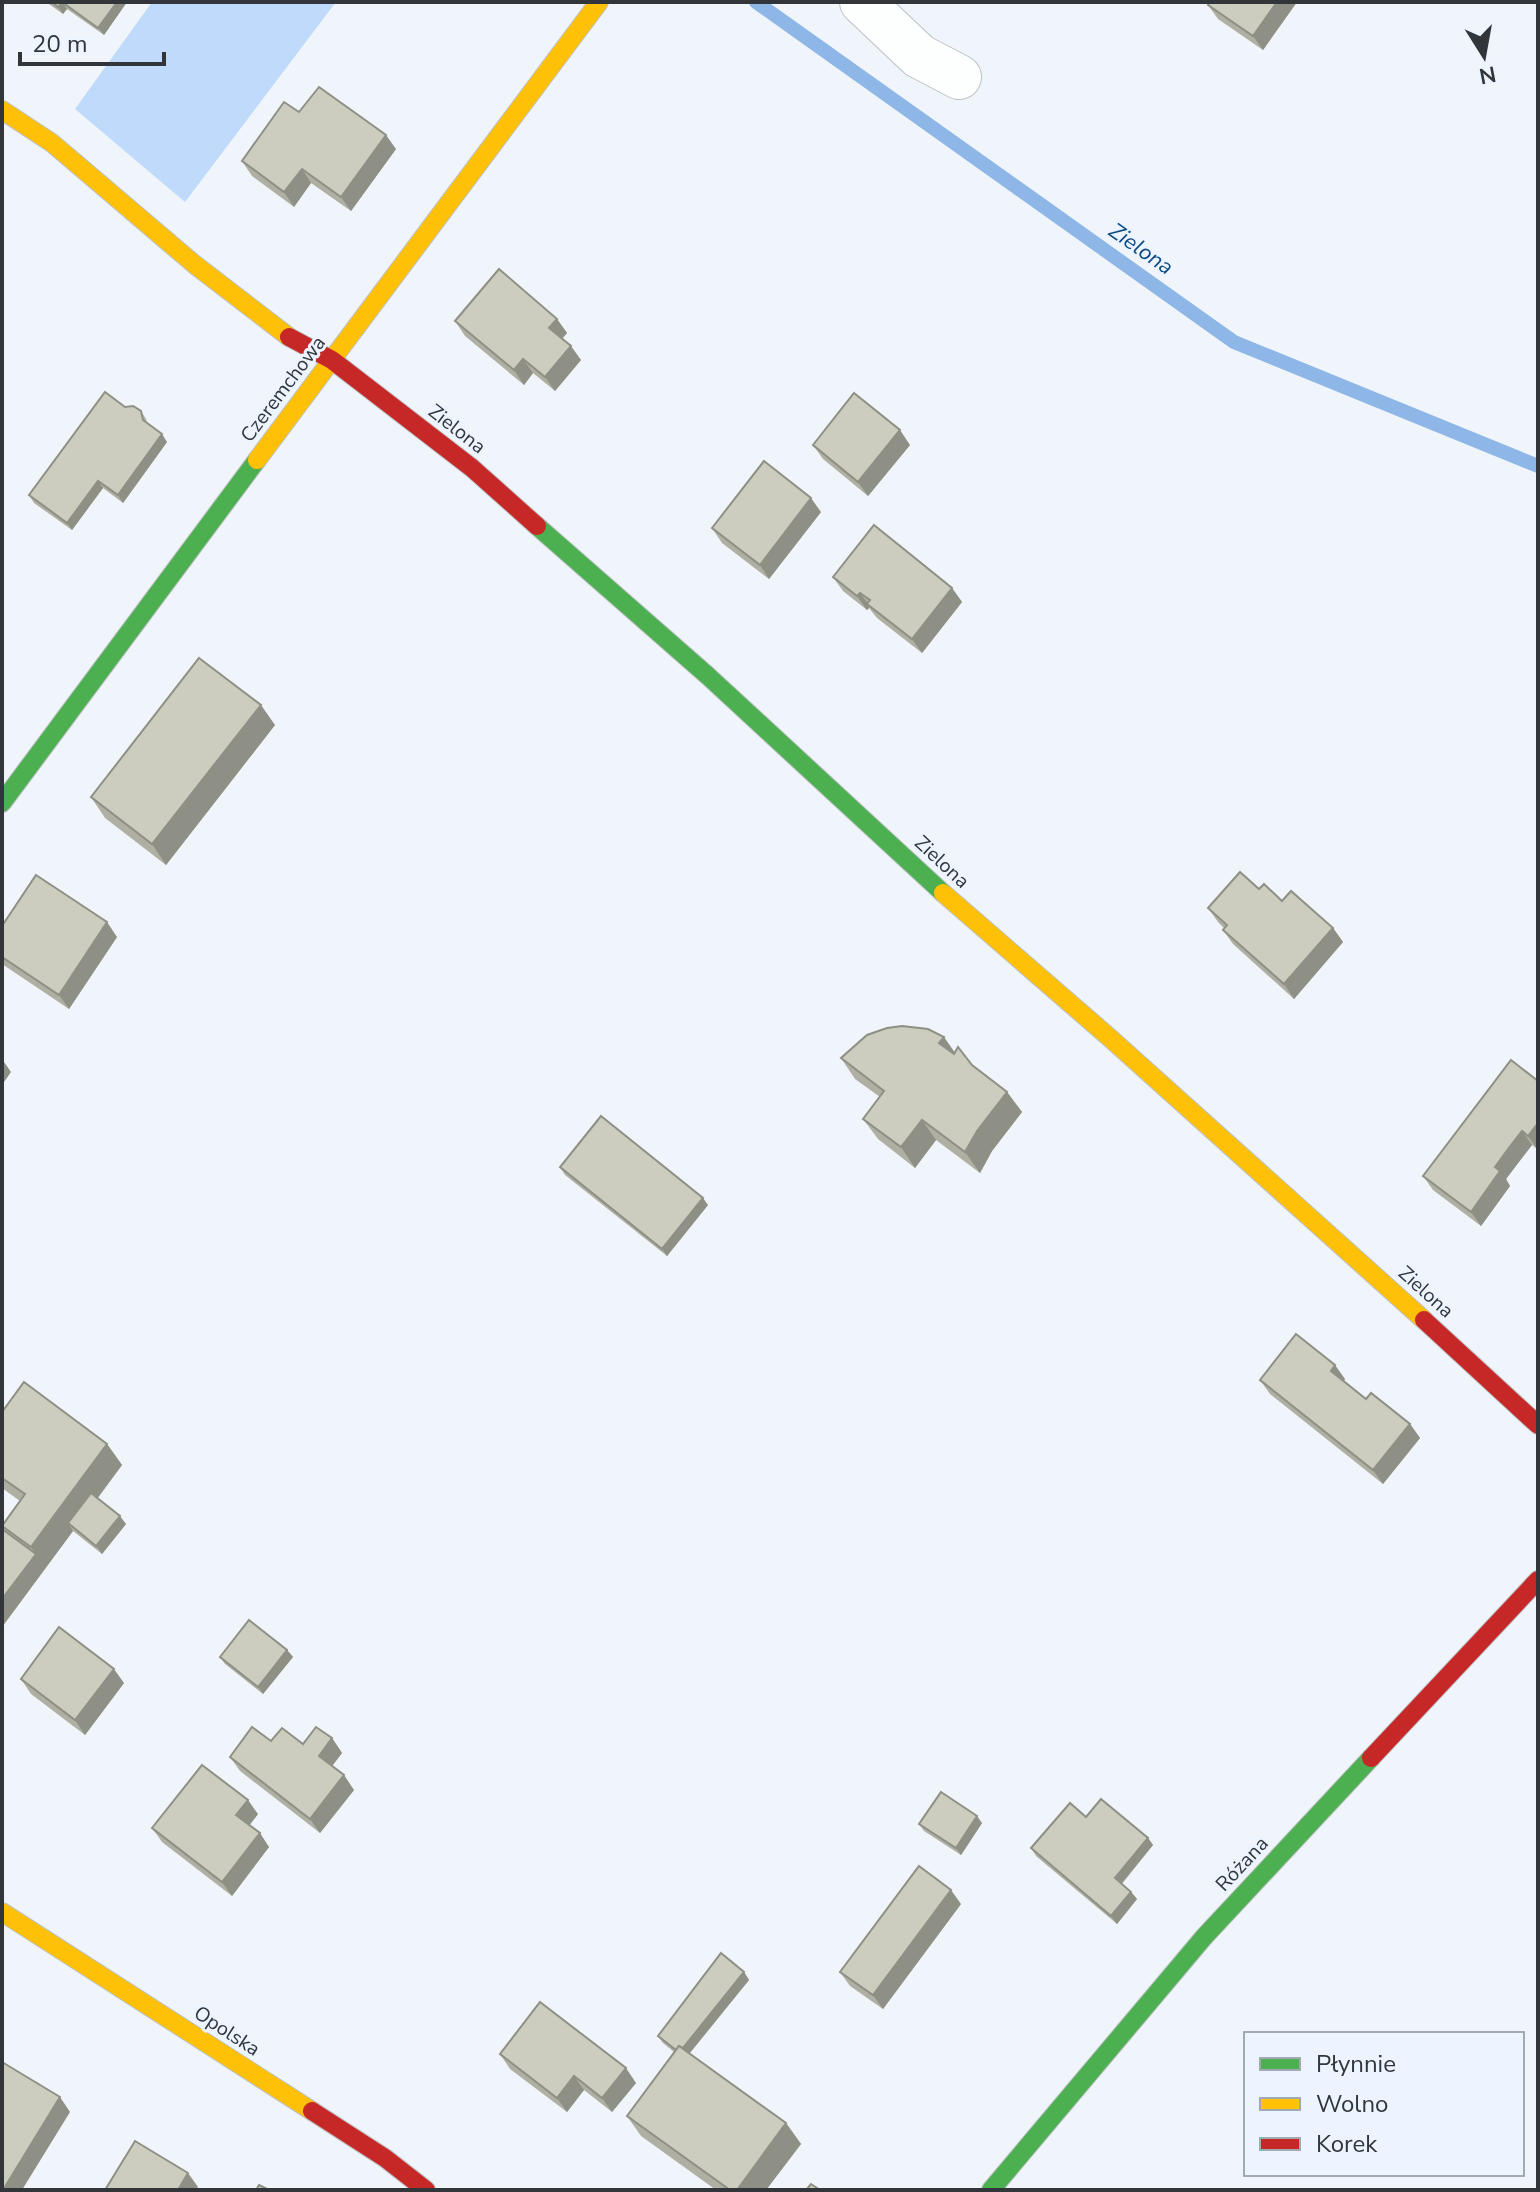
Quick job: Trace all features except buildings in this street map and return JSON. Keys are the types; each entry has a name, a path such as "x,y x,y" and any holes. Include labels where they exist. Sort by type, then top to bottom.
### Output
{"street":[{"name":"Czeremchowa","path":"2,803 599,2"},
{"path":"862,2 919,56 959,77"},
{"name":"Zielona","path":"2,110 52,143 194,264 283,334 332,360 472,468 810,768 949,899 1110,1038 1538,1425"},
{"name":"Różana","path":"991,2190 1204,1937 1538,1580"},
{"name":"Opolska","path":"2,1912 385,2158 426,2190"}],"shaded area":[{"path":"152,2 336,2 185,202 75,109"}],"waterway":[{"name":"Zielona","path":"756,2 1234,342 1538,466"}],"traffic: fast":[{"path":"2,803 257,460"},
{"path":"537,526 708,676 943,893"},
{"path":"991,2190 1204,1937 1371,1758"}],"traffic: slow":[{"path":"257,460 599,2"},
{"path":"2,110 52,143 194,264 289,337"},
{"path":"943,893 1110,1038 1424,1320"},
{"path":"2,1912 312,2111"}],"traffic: jam":[{"path":"289,337 332,360 472,468 537,526"},
{"path":"1424,1320 1538,1425"},
{"path":"1371,1758 1538,1580"},
{"path":"312,2111 385,2158 426,2190"}]}
